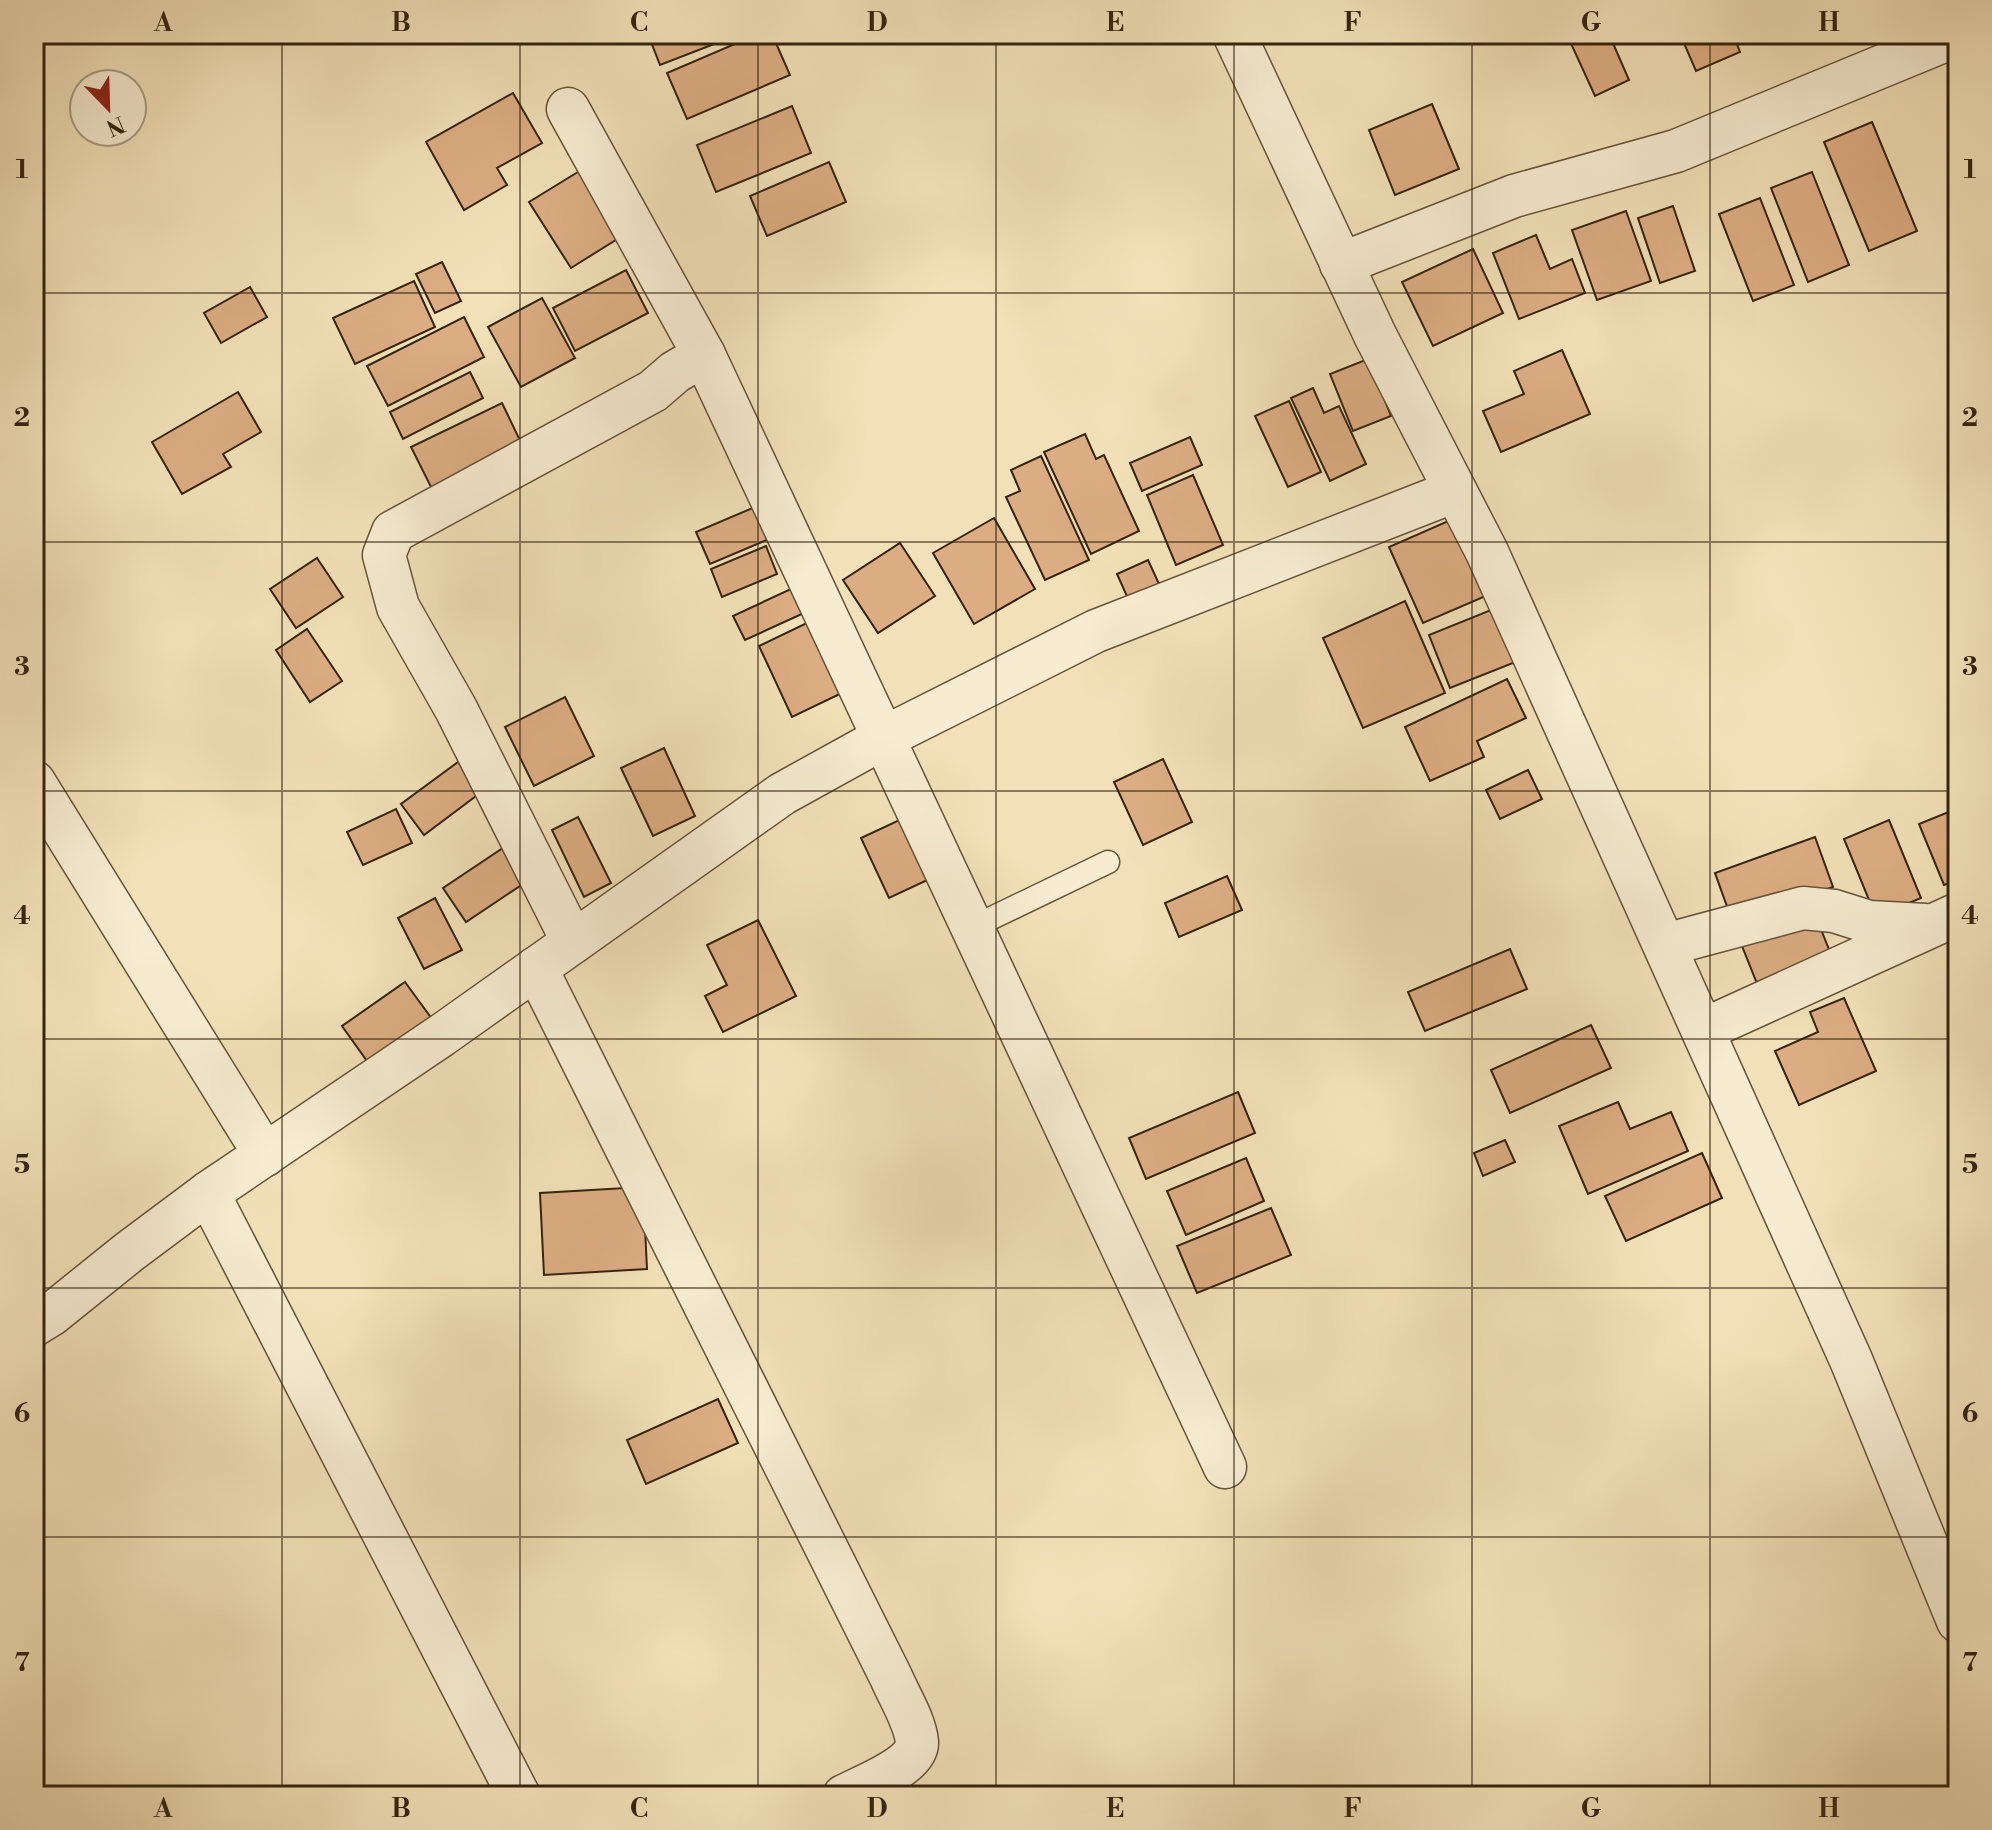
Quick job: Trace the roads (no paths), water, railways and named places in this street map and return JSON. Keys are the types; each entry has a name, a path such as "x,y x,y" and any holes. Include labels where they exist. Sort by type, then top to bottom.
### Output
{"street":[{"path":"1234,34 1341,264 1487,552 1851,1360 1958,1621"},
{"path":"1341,264 1514,196 1676,151 1958,35"},
{"path":"568,109 704,355 1225,1467"},
{"path":"573,942 456,709 398,607 384,555 393,532 653,391 675,372 704,355"},
{"path":"34,1325 208,1193 536,968 782,794 885,737 1096,631 1455,491"},
{"path":"34,782 265,1155"},
{"path":"1665,945 1803,908 1834,911 1869,922 1944,920"},
{"path":"1703,1030 1944,920"},
{"path":"536,968 842,1577 913,1729 917,1745 909,1762 844,1796"},
{"path":"208,1193 519,1796"}],"lane":[{"path":"973,927 1108,862"}]}
